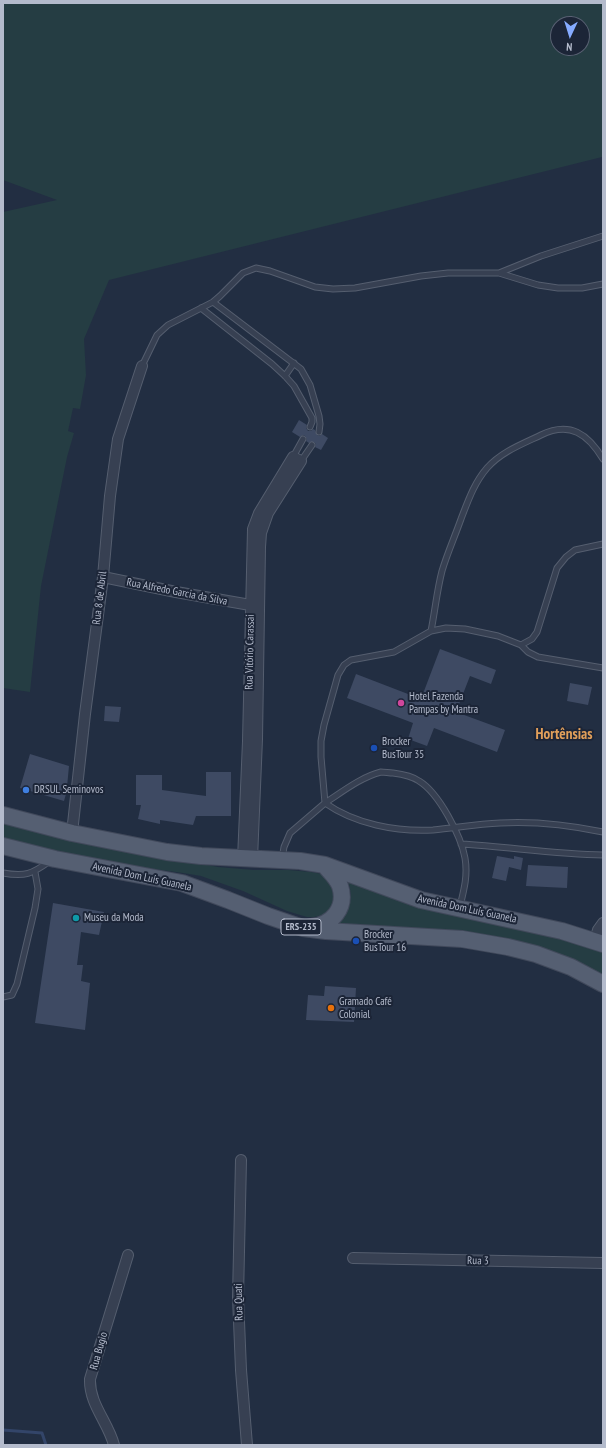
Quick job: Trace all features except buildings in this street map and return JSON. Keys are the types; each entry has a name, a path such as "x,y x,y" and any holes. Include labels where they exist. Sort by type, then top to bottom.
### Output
{"main road":[{"name":"Avenida Dom Luís Guanela","path":"3,815 72,833 167,852 195,856 300,861 325,865 421,900 562,930 599,942"},
{"name":"Avenida Dom Luís Guanela","path":"3,846 54,859 182,884 303,928 326,931 462,939 508,946 536,954 571,967 603,984"},
{"path":"303,928 325,925 334,918 340,908 342,895 340,885 325,865"}],"street":[{"name":"Rua 8 de Abril","path":"72,833 85,714 103,577 110,496 118,438 142,366"},
{"name":"Rua Vitório Carassai","path":"247,859 256,746 255,606 260,547 264,523 268,513 297,459"},
{"name":"Rua Alfredo Garcia da Silva","path":"103,577 255,606"},
{"path":"599,942 598,930 603,923"},
{"name":"Rua Quati","path":"241,1160 238,1297 241,1370 247,1445"},
{"name":"Rua Bugio","path":"114,1445 95,1404 90,1389 90,1379 128,1255"},
{"name":"Rua 3","path":"353,1258 603,1263"}],"lane":[{"path":"498,273 541,256 603,236"},
{"path":"142,366 157,335 168,325 212,302 243,273 256,268 270,271 315,287 333,289 354,288 421,276 441,274 498,273 538,285 558,288 582,288 603,284"},
{"path":"212,302 301,369 310,385 319,416 319,432"},
{"path":"201,308 285,376 294,386 312,418 310,427"},
{"path":"285,376 294,363"},
{"path":"431,631 442,571 472,490 487,468 509,450 546,432 557,430 570,429 580,433 597,450 603,459"},
{"path":"297,459 303,439"},
{"path":"297,459 312,445"},
{"path":"521,645 532,639 537,632 557,568 566,557 575,550 603,544"},
{"path":"325,803 321,741 338,675 344,665 351,660 394,652 431,631 446,628 464,629 498,636 521,645 528,652 538,657 603,668"},
{"path":"282,860 284,847 290,833 325,803 367,777 382,772 401,774 419,781 433,794 455,827 465,858 466,872 465,888 459,909"},
{"path":"325,803 339,812 358,820 405,829 431,830 500,823 536,823 566,825 603,832"},
{"path":"461,844 603,855"},
{"path":"3,872 27,874 35,872 54,859"},
{"path":"3,997 12,995 17,984 35,908 38,889 35,872"}],"green space":[{"path":"3,3 603,3 602,157 109,280 84,339 86,375 80,409 73,408 68,431 74,433 67,457 41,586 30,692 3,688 3,212 57,200 3,180"},
{"path":"3,821 114,848 218,867 254,870 288,870 322,874 332,884 335,897 329,911 323,915 307,917 287,911 243,891 201,876 96,861 3,838"},
{"path":"346,877 399,901 418,907 556,936 603,951 603,975 581,963 535,946 409,928 337,923 346,913 350,904 351,894"}],"waterway":[{"path":"3,1430 42,1433 46,1445"}],"place":[{"name":"Hotel Fazenda Pampas by Mantra","path":"401,703"},
{"name":"Brocker BusTour 35","path":"374,748"},
{"name":"DRSUL Seminovos","path":"26,790"},
{"name":"Museu da Moda","path":"76,918"},
{"name":"Brocker BusTour 16","path":"356,941"},
{"name":"Gramado Café Colonial","path":"331,1008"}],"district":[{"name":"Hortênsias","path":"564,735"}]}
